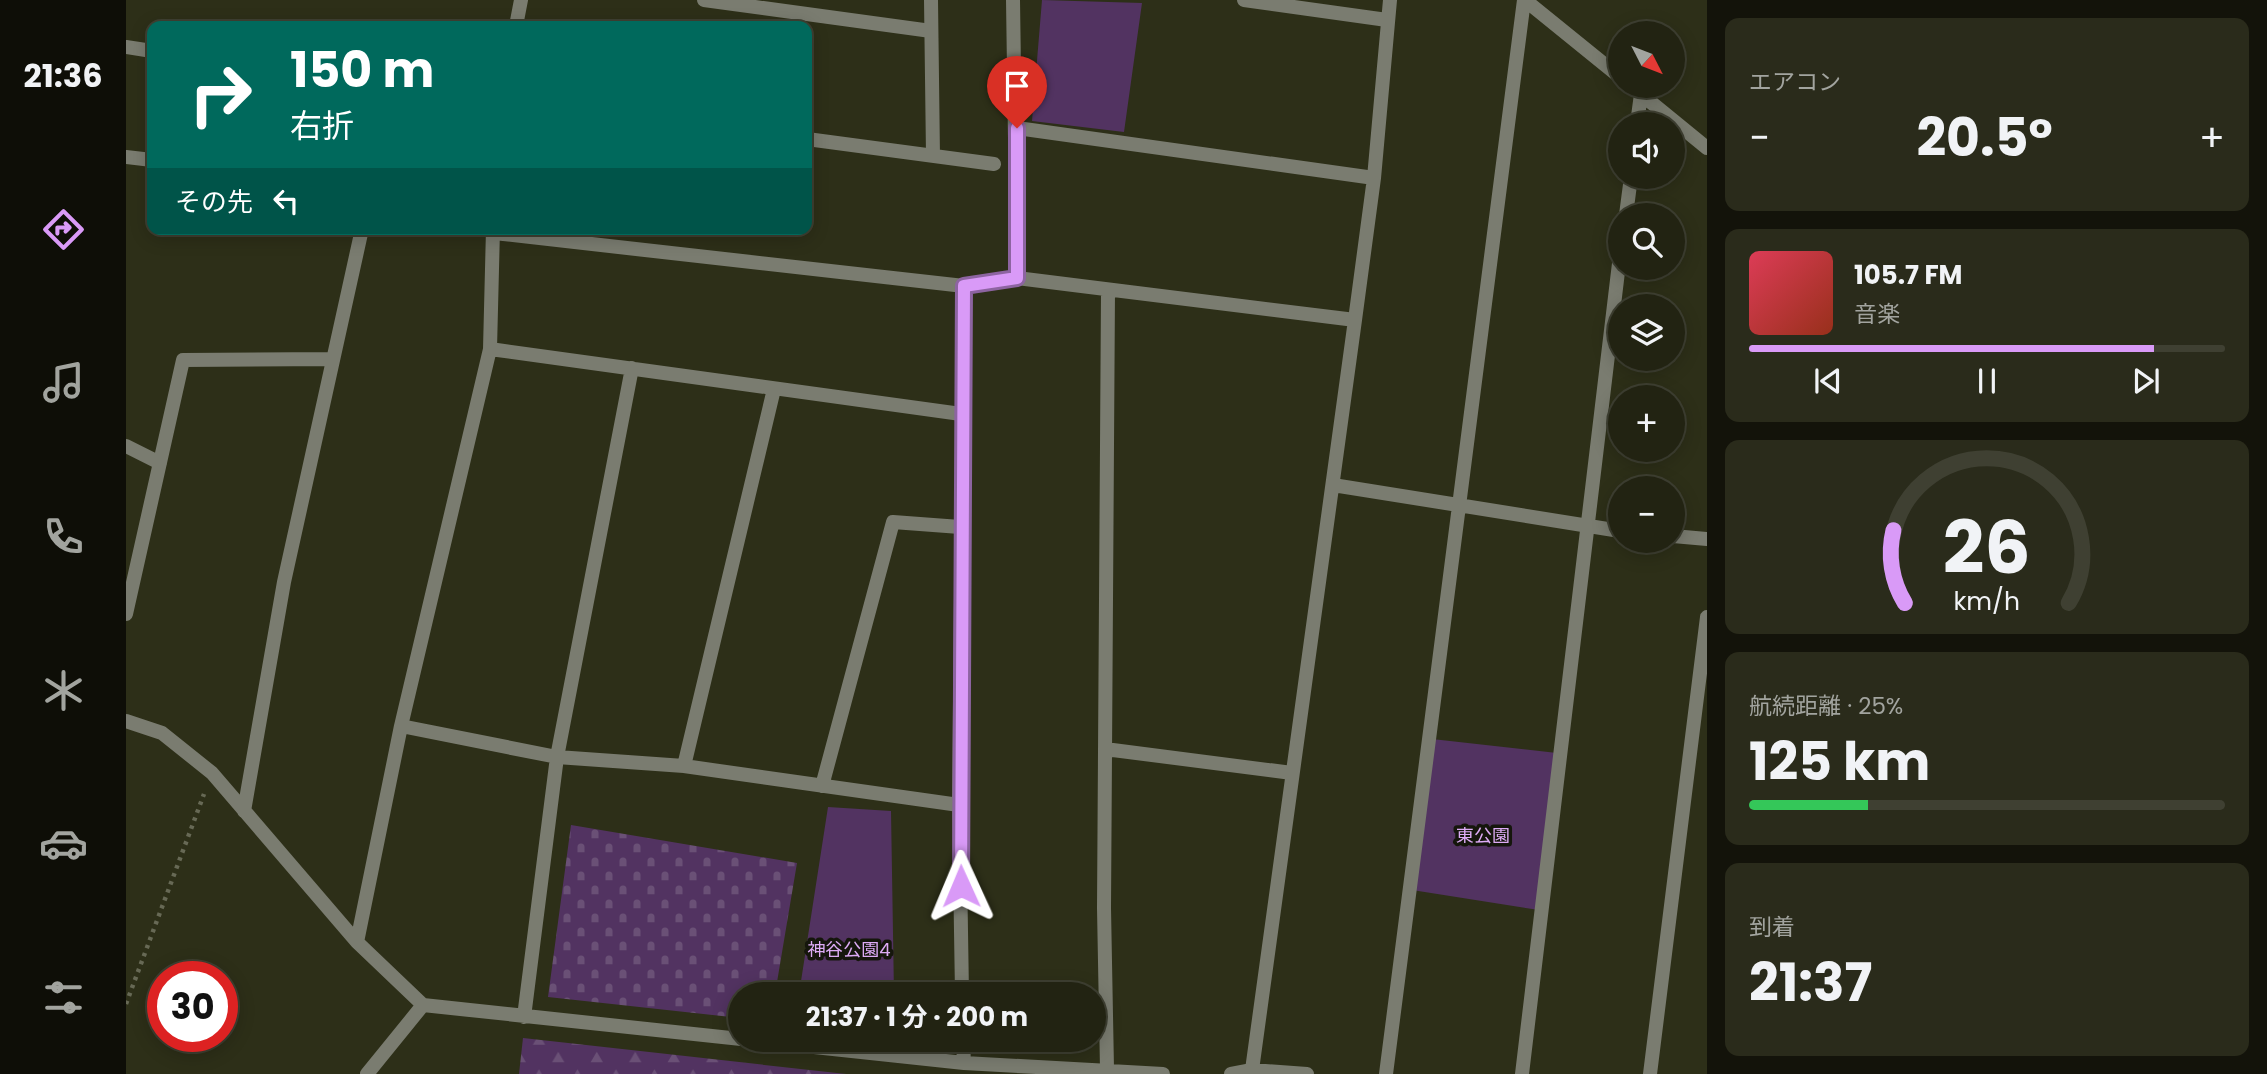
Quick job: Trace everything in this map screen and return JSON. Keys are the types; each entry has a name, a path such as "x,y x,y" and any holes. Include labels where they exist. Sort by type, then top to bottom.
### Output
{"street":[{"path":"517,21 520,0"},
{"path":"704,0 931,31"},
{"path":"931,0 933,156"},
{"path":"1013,0 1017,128 1017,278"},
{"path":"1244,0 1387,20"},
{"path":"1252,1070 1374,178 1390,0"},
{"path":"1525,0 1608,67"},
{"path":"1386,1074 1525,0"},
{"path":"126,47 147,50"},
{"path":"1646,98 1707,148"},
{"path":"1017,128 1374,178"},
{"path":"812,140 994,164"},
{"path":"126,157 147,159"},
{"path":"244,811 284,582 361,235"},
{"path":"357,942 401,726 490,349 494,235"},
{"path":"528,235 964,286 1017,278 1355,320"},
{"path":"1522,1074 1617,280"},
{"path":"962,982 959,805 964,286"},
{"path":"1107,1069 1105,749 1108,291"},
{"path":"490,349 961,414"},
{"path":"126,614 183,360 333,359"},
{"path":"524,1017 557,757 632,369"},
{"path":"684,766 774,388"},
{"path":"126,446 160,463"},
{"path":"1333,485 1608,530"},
{"path":"822,786 893,522 960,527"},
{"path":"1685,537 1707,539"},
{"path":"1650,1074 1707,617"},
{"path":"126,721 162,733 212,773 357,942 423,1005 1020,1069 1107,1069 1163,1074"},
{"path":"401,726 557,757 684,766 959,805"},
{"path":"1105,749 1292,773"},
{"path":"367,1074 423,1005"},
{"path":"964,1052 964,1063"},
{"path":"1231,1074 1252,1070 1307,1074"}],"path":[{"path":"126,1004 212,773"}],"green space":[{"path":"1042,0 1142,3 1124,132 1032,121"},
{"name":"東公園","path":"1432,739 1557,753 1539,910 1412,890"},
{"name":"神谷公園4","path":"828,807 891,811 894,982 801,982"},
{"path":"571,825 797,863 777,982 728,982 728,1017 548,997"},
{"path":"523,1038 846,1074 519,1074"}],"route":[{"path":"961,886 959,805 964,286 1017,278 1017,128"}]}
